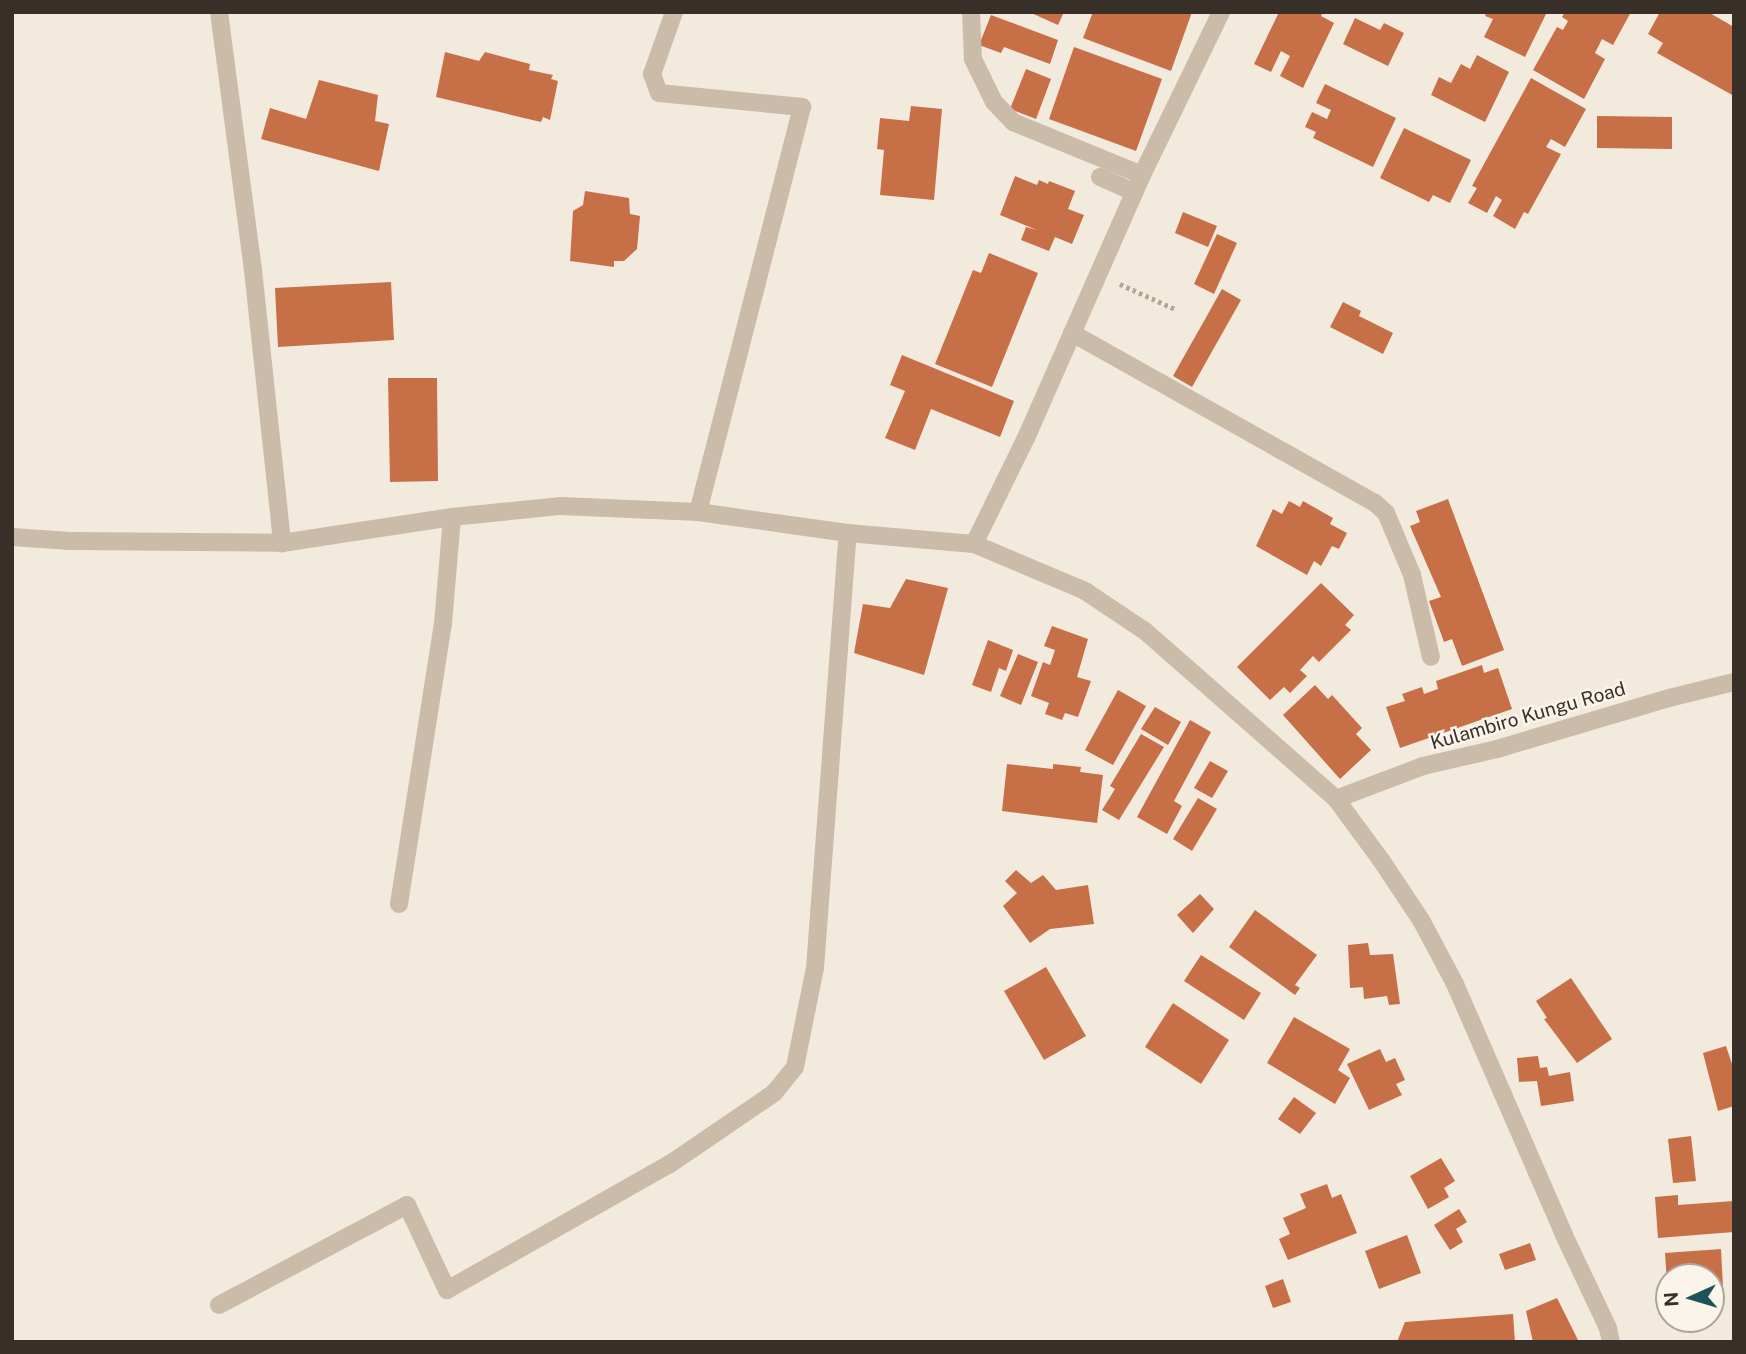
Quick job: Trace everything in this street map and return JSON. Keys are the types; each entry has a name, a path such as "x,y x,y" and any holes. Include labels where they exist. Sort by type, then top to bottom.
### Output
{"street":[{"path":"219,12 253,270 282,543"},
{"path":"674,12 652,74 659,93 802,107 698,512"},
{"path":"971,12 973,59 994,102 1013,122 1142,175"},
{"path":"974,544 1026,438 1134,192 1221,12"},
{"path":"1100,177 1134,192"},
{"path":"1072,332 1375,503 1387,513 1412,575 1431,657"},
{"path":"12,537 70,541 282,543 452,517 561,506 698,512 848,533 974,544 1085,591 1145,631 1336,799 1421,920 1455,984 1564,1235 1608,1328 1611,1342"},
{"path":"399,904 443,624 452,517"},
{"path":"219,1305 407,1205 447,1290 670,1164 774,1093 795,1067 815,968 848,533"},
{"name":"Kulambiro Kungu Road","path":"1336,799 1423,766 1497,749 1669,698 1734,682"}],"path":[{"path":"1096,274 1175,309"}],"building":[{"path":"1029,12 1064,12 1058,25"},
{"path":"1093,12 1192,12 1171,71 1083,38"},
{"path":"1279,12 1323,12 1321,16 1334,23 1303,88 1280,76 1290,56 1281,51 1271,72 1254,64"},
{"path":"1487,12 1547,12 1525,57 1484,37 1493,19 1485,16"},
{"path":"1565,12 1631,12 1613,45 1602,39 1595,53 1605,59 1584,99 1533,70 1557,27 1563,30 1568,21 1562,17"},
{"path":"1660,12 1708,12 1734,27 1734,96 1657,53 1663,43 1648,34"},
{"path":"991,15 1058,40 1050,64 1004,47 1001,53 979,45"},
{"path":"1355,18 1380,30 1384,23 1404,33 1388,66 1343,44"},
{"path":"1074,47 1162,79 1136,151 1049,119"},
{"path":"445,52 479,61 485,52 530,64 529,70 553,75 551,79 558,81 550,120 543,117 541,122 436,97"},
{"path":"1477,55 1509,72 1485,122 1431,95 1439,77 1451,83 1461,64 1470,69"},
{"path":"1026,69 1051,79 1036,119 1010,109"},
{"path":"1531,78 1586,109 1565,147 1551,139 1546,147 1561,154 1528,214 1524,212 1515,229 1493,216 1502,200 1496,196 1487,213 1468,203 1477,188 1472,186"},
{"path":"319,80 378,95 375,121 389,124 379,171 261,139 270,108 306,119"},
{"path":"1325,84 1396,118 1373,167 1313,138 1316,132 1305,127 1312,112 1327,119 1331,110 1316,103"},
{"path":"911,106 942,109 934,200 880,195 884,150 877,149 880,118 909,121"},
{"path":"1597,116 1672,117 1672,149 1597,148"},
{"path":"1404,128 1471,160 1450,203 1433,195 1429,202 1380,178"},
{"path":"1015,176 1037,185 1039,180 1048,184 1049,181 1075,191 1068,209 1084,215 1072,244 1055,237 1049,251 1021,240 1026,227 1037,230 1000,215"},
{"path":"585,191 629,198 630,214 640,216 637,249 624,261 614,261 614,267 570,261 573,211 583,205"},
{"path":"1183,212 1217,226 1208,247 1175,233"},
{"path":"1217,234 1237,243 1214,294 1194,284"},
{"path":"989,253 1038,273 992,387 935,364 973,270 981,273"},
{"path":"391,282 394,340 278,347 275,288"},
{"path":"1222,289 1241,300 1192,387 1173,376"},
{"path":"1343,302 1361,311 1359,316 1393,333 1383,354 1330,327"},
{"path":"902,355 1014,401 1000,437 931,409 915,450 885,438 905,391 890,385"},
{"path":"388,378 437,378 438,481 390,482"},
{"path":"1448,499 1504,650 1462,666 1452,639 1444,642 1429,601 1441,597 1410,526 1420,522 1416,511"},
{"path":"1289,501 1300,507 1303,501 1333,518 1330,524 1347,533 1339,549 1332,546 1321,566 1314,561 1307,575 1256,546 1273,509 1282,514"},
{"path":"906,579 948,588 924,675 854,653 863,604 890,608"},
{"path":"1321,583 1354,615 1345,625 1351,630 1319,662 1313,656 1300,670 1307,676 1290,693 1284,687 1270,700 1237,667"},
{"path":"1052,626 1088,639 1077,677 1091,681 1078,717 1065,713 1062,720 1045,714 1049,703 1031,696 1043,662 1050,665 1055,650 1044,646"},
{"path":"988,640 1013,650 1006,671 999,668 991,692 972,685"},
{"path":"1018,654 1038,662 1021,705 1000,696"},
{"path":"1482,665 1484,673 1498,668 1512,709 1400,748 1386,707 1405,701 1402,694 1422,687 1424,694 1438,689 1436,681"},
{"path":"1315,685 1328,699 1332,695 1362,728 1356,734 1371,750 1340,779 1283,715"},
{"path":"1118,690 1146,706 1113,765 1085,750"},
{"path":"1155,707 1181,722 1168,745 1141,729"},
{"path":"1190,720 1211,732 1174,801 1182,806 1167,834 1137,817"},
{"path":"1141,734 1164,747 1119,820 1102,810 1115,789 1110,786"},
{"path":"1210,761 1228,771 1212,798 1194,788"},
{"path":"1007,764 1053,769 1053,764 1081,767 1080,772 1103,775 1097,823 1002,811"},
{"path":"1198,798 1217,809 1192,851 1173,839"},
{"path":"1016,870 1031,883 1043,875 1056,890 1088,885 1094,924 1050,929 1030,943 1003,906 1017,893 1005,881"},
{"path":"1200,894 1214,909 1193,933 1177,915"},
{"path":"1255,910 1317,955 1295,985 1300,988 1295,995 1229,947"},
{"path":"1368,943 1370,955 1393,954 1400,1004 1389,1005 1387,996 1364,999 1363,987 1350,988 1348,945"},
{"path":"1201,955 1261,993 1244,1020 1184,981"},
{"path":"1046,967 1086,1036 1044,1060 1004,991"},
{"path":"1571,978 1612,1039 1577,1063 1544,1019 1547,1018 1536,1001"},
{"path":"1173,1003 1229,1040 1201,1084 1145,1047"},
{"path":"1294,1017 1350,1049 1338,1070 1350,1078 1335,1104 1267,1063"},
{"path":"1726,1046 1734,1070 1734,1106 1718,1111 1703,1053"},
{"path":"1380,1049 1386,1062 1395,1058 1405,1080 1396,1084 1402,1095 1369,1110 1347,1064"},
{"path":"1538,1056 1540,1068 1547,1067 1549,1076 1570,1072 1574,1101 1541,1106 1537,1081 1519,1082 1517,1058"},
{"path":"1294,1097 1316,1113 1300,1134 1278,1119"},
{"path":"1691,1136 1696,1181 1673,1183 1668,1139"},
{"path":"1441,1158 1455,1181 1444,1188 1449,1197 1428,1209 1410,1176"},
{"path":"1327,1184 1332,1198 1341,1194 1357,1233 1288,1260 1279,1239 1290,1234 1283,1218 1306,1208 1300,1194"},
{"path":"1678,1195 1678,1205 1734,1201 1734,1232 1658,1238 1655,1197"},
{"path":"1459,1209 1467,1222 1456,1229 1463,1242 1450,1250 1434,1225"},
{"path":"1407,1235 1421,1273 1379,1289 1365,1251"},
{"path":"1530,1243 1536,1260 1505,1270 1499,1254"},
{"path":"1721,1249 1722,1263 1666,1263 1665,1253"},
{"path":"1283,1279 1291,1302 1273,1308 1265,1286"},
{"path":"1557,1298 1579,1342 1533,1342 1526,1311"},
{"path":"1513,1314 1515,1342 1397,1342 1405,1322"}]}
